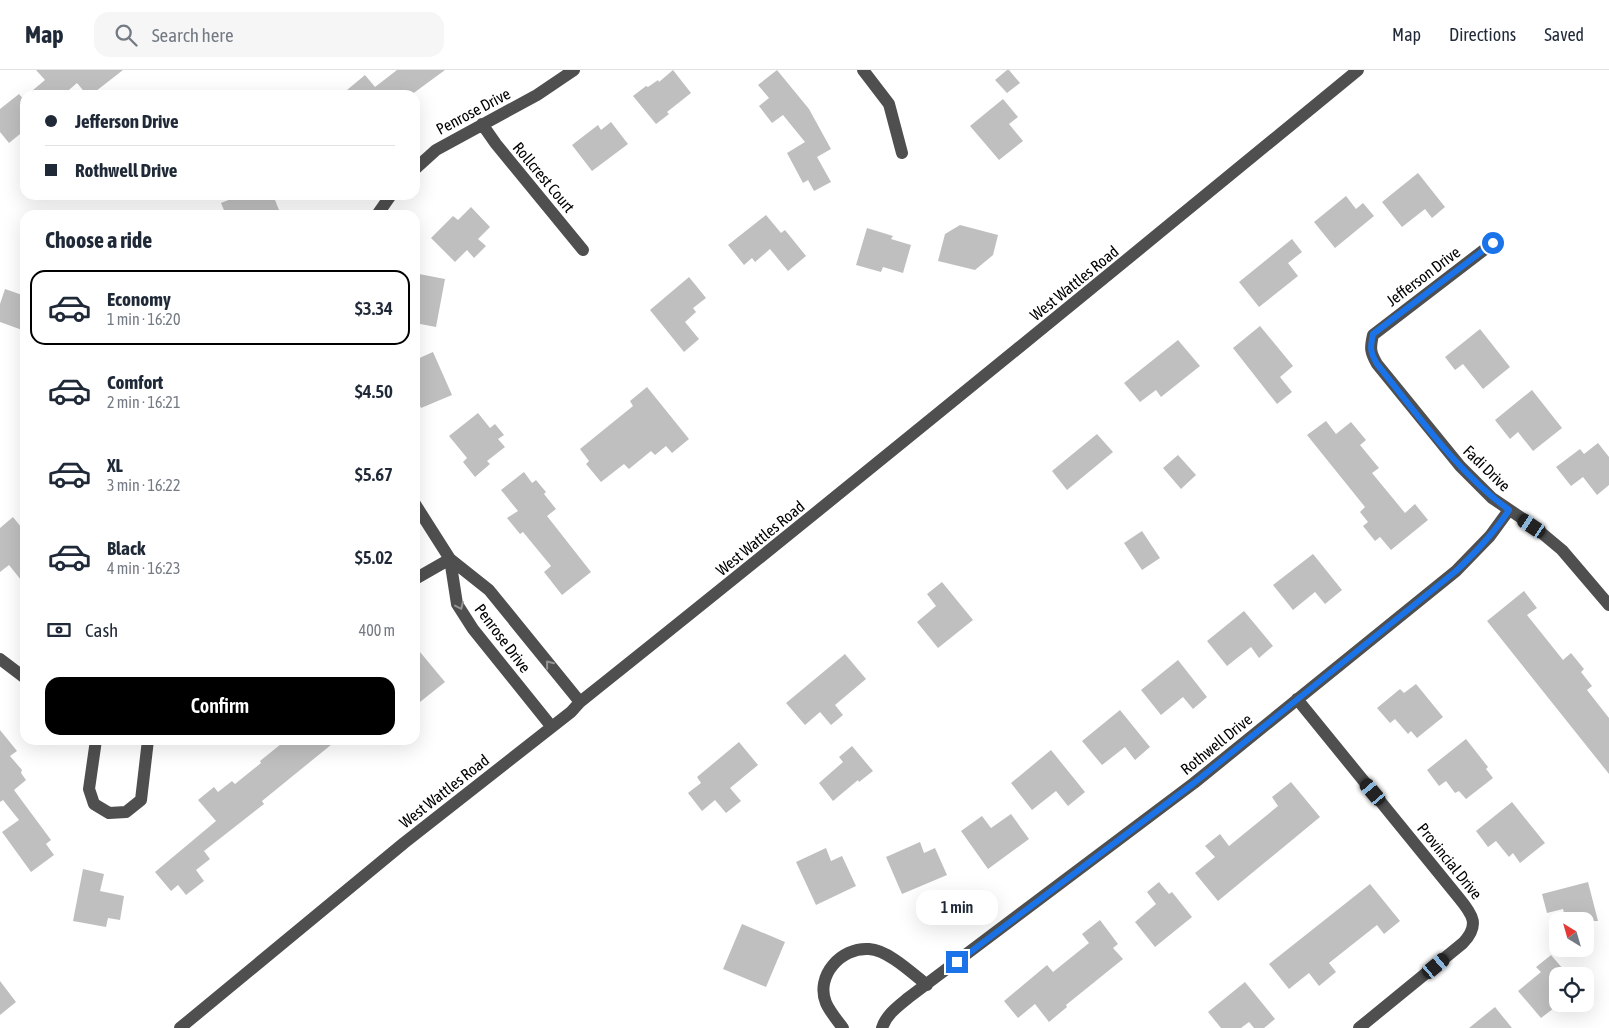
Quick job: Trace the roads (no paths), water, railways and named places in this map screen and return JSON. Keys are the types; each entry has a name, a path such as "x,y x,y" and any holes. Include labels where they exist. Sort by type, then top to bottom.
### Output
{"street":[{"name":"Penrose Drive","path":"420,164 436,150 537,95 574,70"},
{"path":"863,70 889,104 902,153"},
{"name":"West Wattles Road","path":"188,1026 404,844 551,726 572,712 580,702 883,460 1358,70"},
{"name":"Rollcrest Court","path":"482,124 496,144 583,250"},
{"name":"Jefferson Drive","path":"1373,334 1493,243"},
{"name":"Fadi Drive","path":"1373,334 1370,347 1377,364 1460,466 1492,498 1562,550 1609,605"},
{"name":"Rothwell Drive","path":"882,1028 892,1011 1156,813 1456,571 1490,536 1509,510"},
{"name":"Penrose Drive","path":"420,512 450,559 490,590 580,702"},
{"name":"Penrose Drive","path":"450,559 457,604 473,629 551,726"},
{"path":"420,576 450,559"},
{"path":"0,659 20,674"},
{"name":"Provincial Drive","path":"1297,700 1460,898 1470,911 1473,920 1472,930 1464,943 1358,1028"},
{"path":"95,745 89,789 94,804 109,813 126,812 141,800 147,745"},
{"path":"843,1028 826,1002 824,986 828,970 840,957 852,950 869,948 885,954 927,985"}]}
